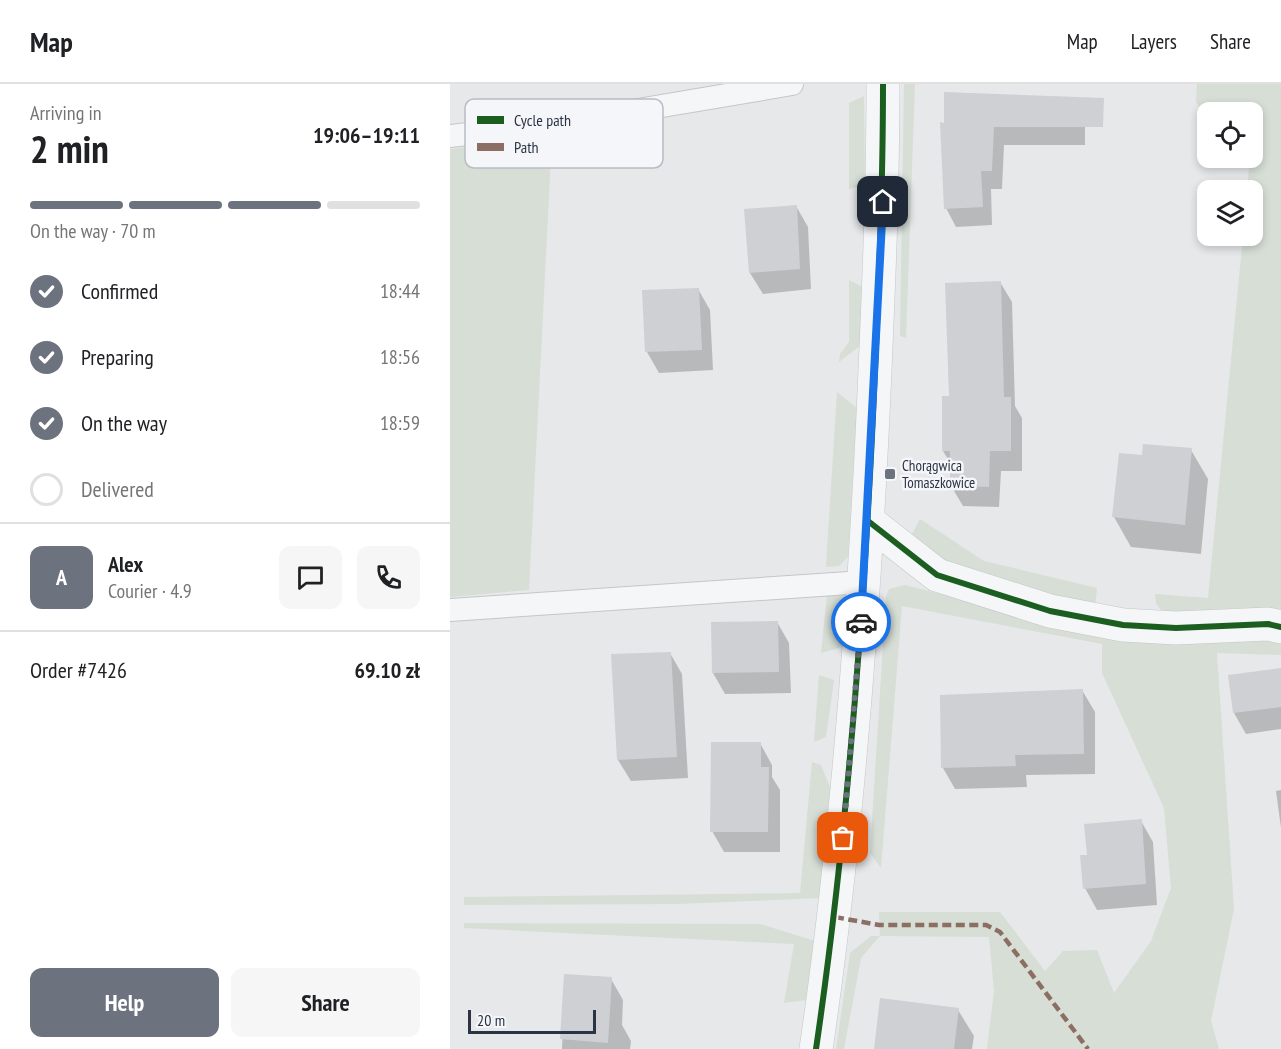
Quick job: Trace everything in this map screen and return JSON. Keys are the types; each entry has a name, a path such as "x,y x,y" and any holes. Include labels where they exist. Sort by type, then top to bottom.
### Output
{"street":[{"path":"816,1049 841,867 864,582 883,202 882,84"},
{"path":"868,521 937,575 1050,611 1123,625 1176,628 1268,624 1281,627"}],"lane":[{"path":"663,105 792,84"},
{"path":"450,136 465,134"},
{"path":"450,610 864,582"}],"shaded area":[{"path":"904,84 915,84 906,338 900,336"},
{"path":"1197,84 1281,84 1281,610 1237,608 1162,612 1156,603 1155,594 1208,598 1242,246 1263,246 1263,180 1248,180 1248,168 1263,168 1263,102 1196,102"},
{"path":"864,96 865,185 849,189 849,103"},
{"path":"465,147 465,168 550,168 529,590 450,597 450,149"},
{"path":"849,280 863,287 861,345 839,362 840,354 849,342"},
{"path":"837,392 857,408 848,557 839,566 826,567"},
{"path":"920,519 984,561 1097,588 1095,608 959,567 921,549 911,536"},
{"path":"905,585 1019,614 1281,642 1281,655 1217,653 1234,909 1211,1021 1219,1049 987,1049 994,991 989,937 880,936 879,912 1000,912 1045,971 1063,951 1097,950 1114,993 1151,941 1171,888 1164,808 1102,673 1102,644 902,606 881,868 870,853 886,597 889,589"},
{"path":"827,595 845,597 842,647 821,653"},
{"path":"819,675 834,680 826,737 814,742"},
{"path":"812,762 821,765 830,787 821,898 678,904 464,905 464,897 800,893"},
{"path":"464,923 760,924 815,941 806,1000 784,1003 794,944 464,928"},
{"path":"871,936 880,936 861,958 844,1049 836,1049 850,953"}],"building":[{"path":"944,92 1104,98 1103,127 994,127 992,171 981,171 983,207 944,209 940,122 944,123"},
{"path":"797,205 800,269 749,273 744,209"},
{"path":"1001,281 1004,397 1011,397 1011,451 990,451 989,487 950,486 950,451 942,451 942,396 949,396 945,283"},
{"path":"699,288 702,350 645,352 642,290"},
{"path":"1143,444 1192,448 1185,525 1112,517 1119,453 1142,455"},
{"path":"778,621 779,672 712,673 711,622"},
{"path":"671,652 677,757 617,760 611,654"},
{"path":"1281,668 1281,707 1233,713 1228,675"},
{"path":"1083,689 1084,754 1015,755 1016,766 941,768 940,695"},
{"path":"711,742 761,742 761,767 769,767 768,832 710,832"},
{"path":"1142,819 1146,884 1083,889 1080,855 1087,855 1084,824"},
{"path":"564,974 612,977 608,1043 560,1039"},
{"path":"880,998 959,1008 954,1049 874,1049"}],"marked path":[{"path":"835,917 879,925 986,925 1000,932 1088,1049"}],"cycle path":[{"path":"816,1049 837,891 859,653 877,332 883,84"},
{"path":"868,521 937,575 1050,611 1123,625 1176,628 1268,624 1281,627"}],"way so far":[{"path":"843,838 861,622"}],"place":[{"name":"Chorągwica Tomaszkowice","path":"890,474"}],"route":[{"path":"861,622 883,202"}]}
